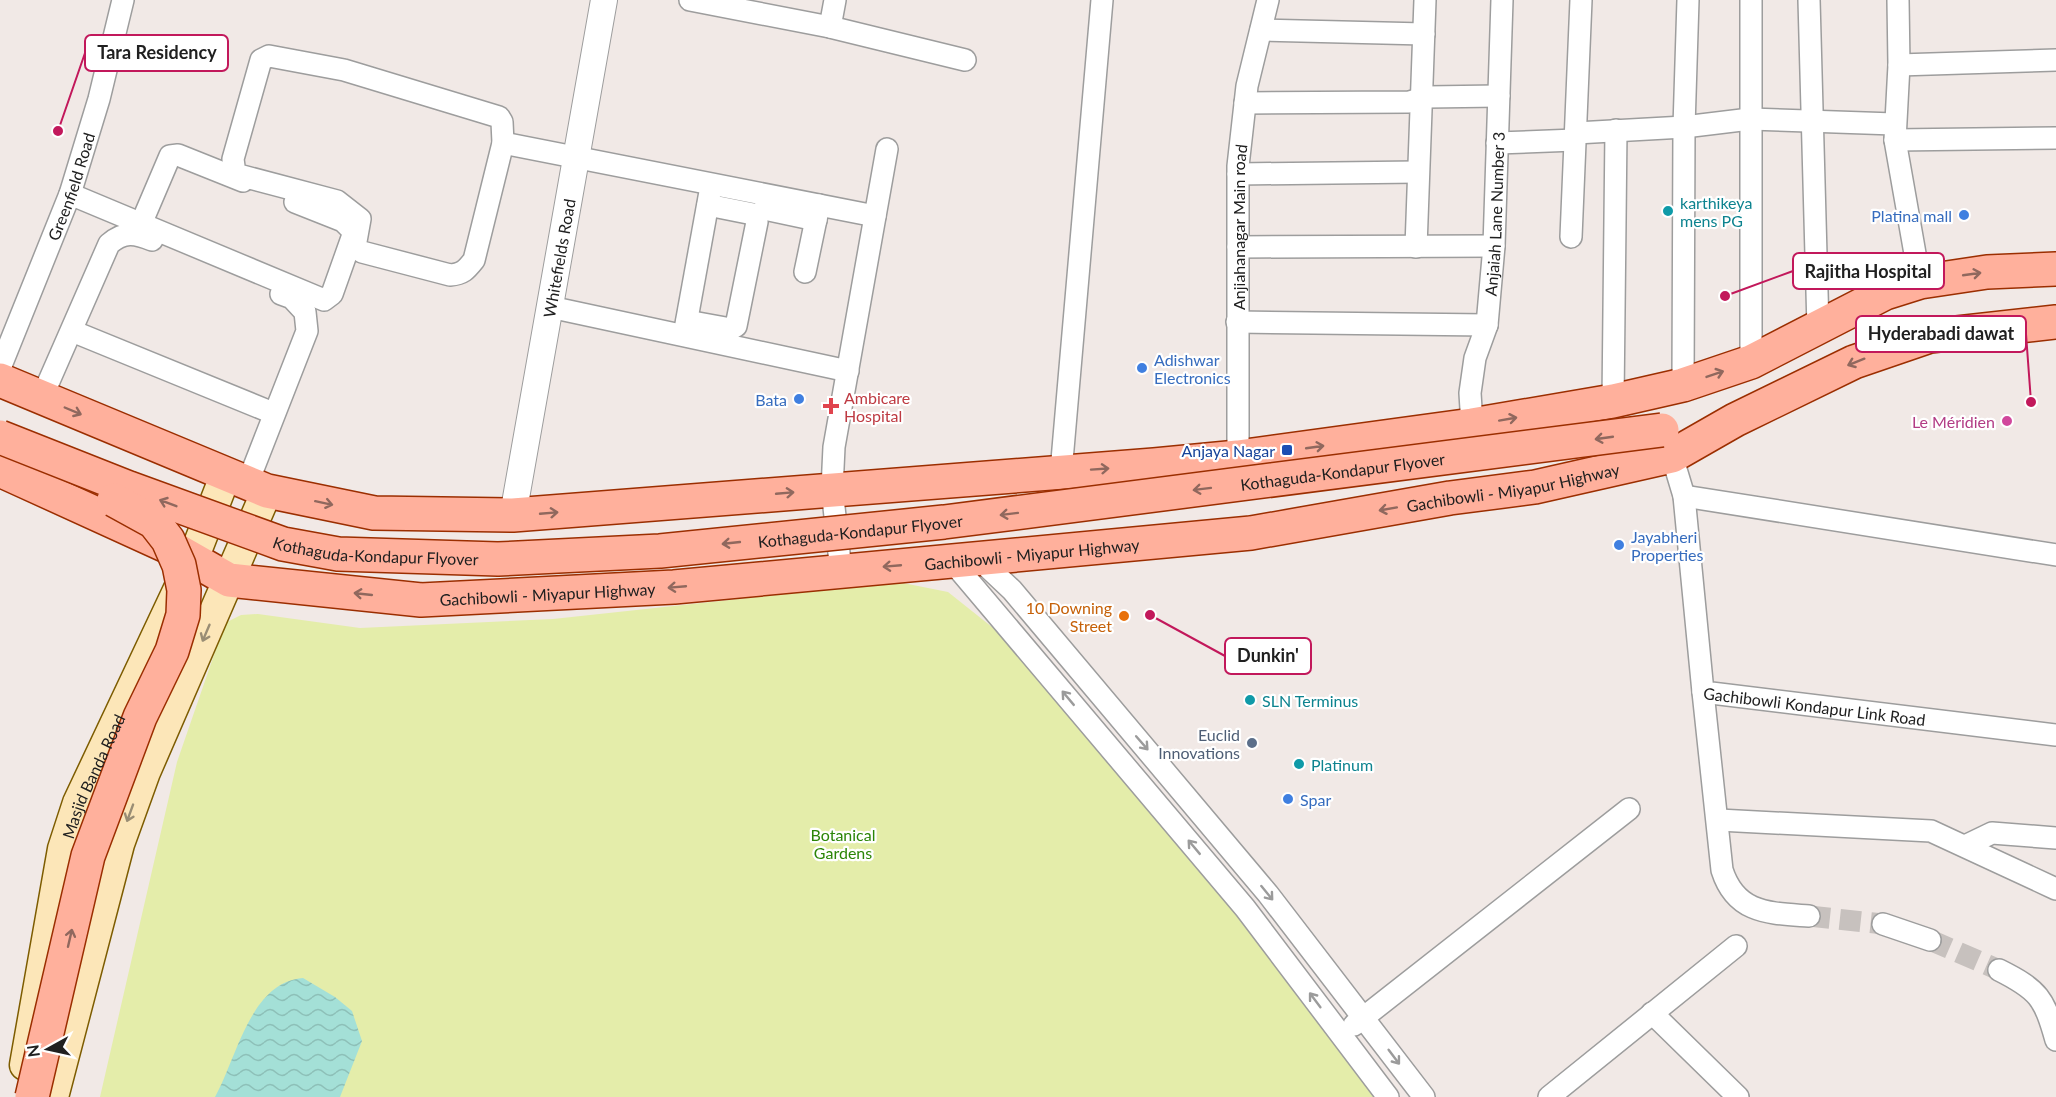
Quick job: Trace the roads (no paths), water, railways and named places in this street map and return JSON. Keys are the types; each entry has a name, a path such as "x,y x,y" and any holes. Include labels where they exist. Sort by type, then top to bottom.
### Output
{"main road":[{"path":"0,380 247,483 374,513 513,515 1238,457 1472,425 1613,401 1683,386 1751,362 1885,293 1920,282 1987,272 2056,269"},
{"name":"Kothaguda-Kondapur Flyover","path":"0,437 140,493 283,544 339,554 498,559 660,551 1667,443 1735,420 1854,362 1930,336 2056,322"},
{"name":"Gachibowli - Miyapur Highway","path":"0,470 193,559 229,580 421,600 674,587 1251,532 1450,498 1534,487 1667,443"},
{"path":"0,445 29,461 102,493 154,522 168,540 179,565 184,590 183,615 171,651 140,717 88,856 32,1097"},
{"path":"53,1097 119,844 145,772 229,580 247,483"},
{"name":"Masjid Banda Road","path":"17,1097 63,849 75,812 193,559 247,483"}],"street":[{"name":"Greenfield Road","path":"0,368 70,195 99,99 123,0"},
{"name":"Whitefields Road","path":"513,515 604,0"},
{"path":"690,0 830,27 965,60"},
{"path":"830,27 835,0"},
{"path":"1061,472 1102,0"},
{"name":"Anjiahanagar Main road","path":"1238,457 1238,174 1245,103 1268,0"},
{"path":"1416,246 1425,0"},
{"name":"Anjaiah Lane Number 3","path":"1472,425 1470,393 1475,358 1487,325 1494,246 1502,0"},
{"path":"1571,237 1581,0"},
{"path":"1683,386 1684,127 1688,0"},
{"path":"1750,0 1751,362"},
{"path":"1809,0 1818,328"},
{"path":"1898,0 1899,65 1895,132 1920,282"},
{"path":"1261,30 1424,34"},
{"path":"269,56 344,70 495,115 502,122 503,142 474,260 462,274 450,274 362,252 355,247 360,219 344,205 241,177 232,168 261,60 269,56"},
{"path":"1899,65 2056,60"},
{"path":"1245,103 1409,102 1421,99 1499,96"},
{"path":"1497,143 1750,119 1812,122 1895,132 2056,138"},
{"path":"1613,401 1616,130"},
{"path":"503,142 712,184 765,202 814,211 875,216"},
{"path":"841,571 832,489 834,447 887,149"},
{"path":"70,195 319,300 329,298 332,294 354,232 343,221 174,154 168,160 141,224"},
{"path":"1238,174 1418,172"},
{"path":"686,329 712,184"},
{"path":"737,347 765,202"},
{"path":"550,307 686,329 731,329 736,326 757,222 753,214 708,205"},
{"path":"805,272 814,211"},
{"path":"42,398 109,244 117,237 129,233 142,236 292,298 301,305 305,312 307,331 247,483"},
{"path":"1238,247 1494,246"},
{"path":"1237,322 1487,325"},
{"path":"686,329 737,347 848,371"},
{"path":"72,331 273,413"},
{"name":"Gachibowli Kondapur Link Road","path":"1667,443 1684,496 1703,692 2056,734"},
{"path":"1684,496 2056,555"},
{"path":"965,559 1012,590 1268,894 1424,1097"},
{"path":"965,559 1245,908 1388,1097"},
{"path":"1703,692 1719,820 1722,870 1727,885 1736,897 1750,907 1768,913 1809,916"},
{"path":"1341,1035 1629,808"},
{"path":"1719,820 1931,831 2056,889"},
{"path":"1965,846 1992,833 2056,838"},
{"path":"1883,924 1930,940"},
{"path":"1549,1097 1736,946"},
{"path":"1999,970 2027,984 2037,994 2049,1018 2056,1040"},
{"path":"1652,1013 1738,1097"}],"water":[{"path":"303,978 335,997 352,1011 362,1041 340,1097 215,1097 247,1024 258,1007 270,993 285,983"}],"tunnel":[{"path":"1809,916 1883,924"},
{"path":"1930,940 1999,970"}],"place":[{"name":"Tara Residency","path":"58,131"},
{"name":"karthikeya mens PG","path":"1668,211"},
{"name":"Platina mall","path":"1964,215"},
{"name":"Rajitha Hospital","path":"1725,296"},
{"name":"Adishwar Electronics","path":"1142,368"},
{"name":"Bata","path":"799,399"},
{"name":"Hyderabadi dawat","path":"2031,402"},
{"name":"Ambicare Hospital","path":"831,406"},
{"name":"Le Méridien","path":"2007,421"},
{"name":"Anjaya Nagar","path":"1287,450"},
{"name":"Jayabheri Properties","path":"1619,545"},
{"name":"Dunkin'","path":"1150,615"},
{"name":"10 Downing Street","path":"1124,616"},
{"name":"SLN Terminus","path":"1250,700"},
{"name":"Euclid Innovations","path":"1252,743"},
{"name":"Platinum","path":"1299,764"},
{"name":"Spar","path":"1288,799"}],"park label":[{"name":"Botanical Gardens","path":"843,843"}]}
